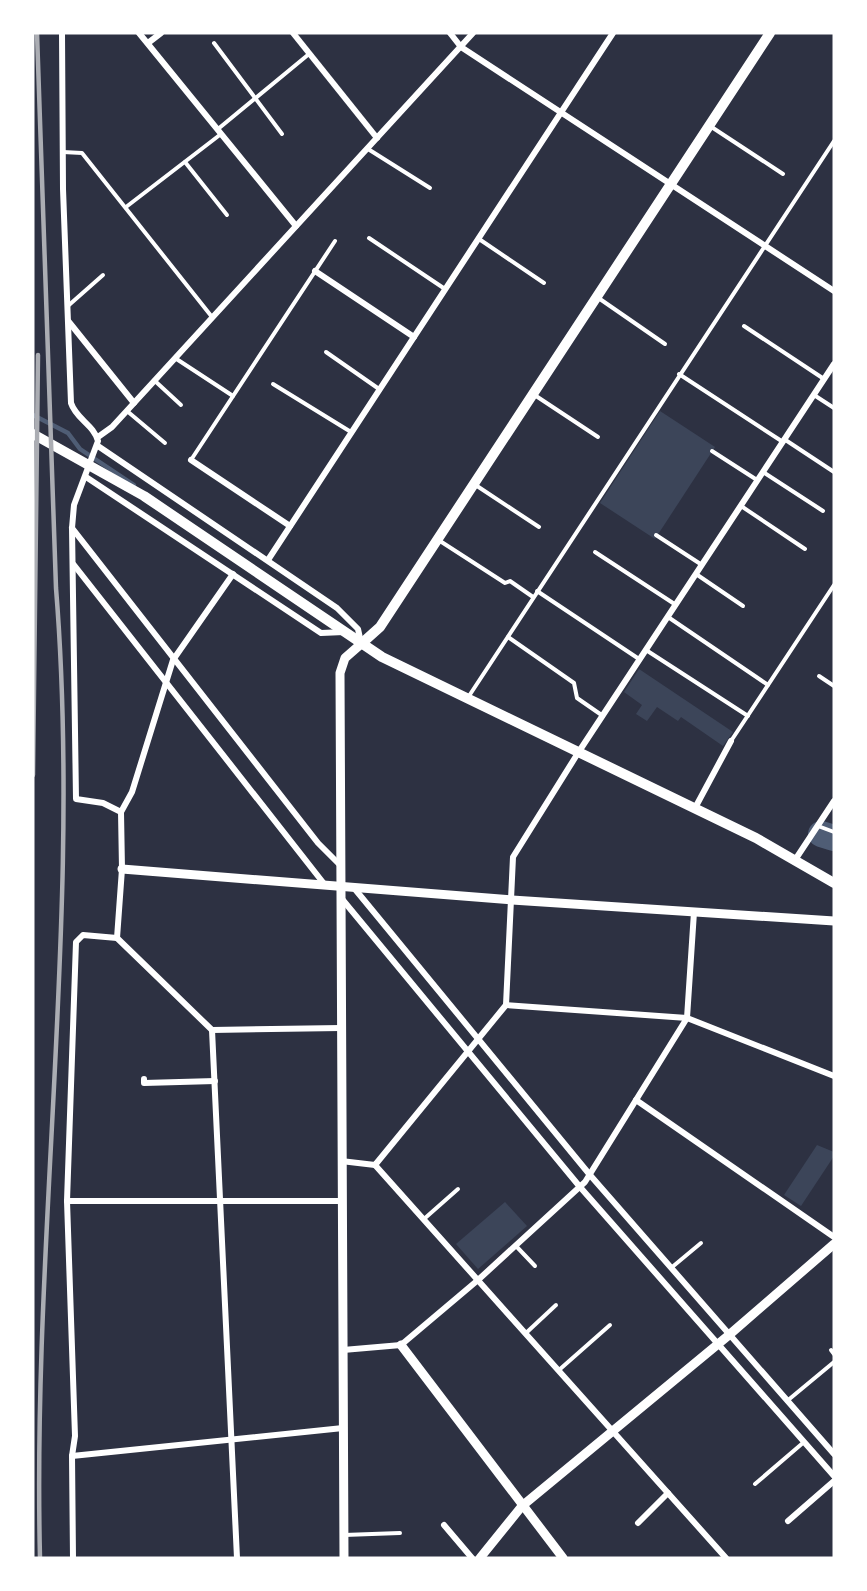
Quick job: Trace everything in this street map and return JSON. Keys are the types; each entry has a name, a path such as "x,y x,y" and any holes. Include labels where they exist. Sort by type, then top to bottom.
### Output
{"main road":[{"path":"361,644 380,627 770,33"},
{"path":"33,434 144,496 361,644 403,668 694,808 795,860 834,883"}],"street":[{"path":"63,33 63,153 71,403 75,413 93,429 98,437 98,446 74,505 72,528 76,799 103,803 122,812"},
{"path":"139,33 296,226"},
{"path":"148,43 161,33"},
{"path":"293,33 377,138"},
{"path":"450,33 461,46 834,291"},
{"path":"98,437 112,427 127,411 473,33"},
{"path":"268,560 613,33"},
{"path":"315,271 414,337"},
{"path":"68,321 134,403"},
{"path":"375,1165 506,1005 513,857 578,753 834,364"},
{"path":"98,446 337,608 358,629 361,644 345,658 340,673 344,1558"},
{"path":"191,460 290,526"},
{"path":"86,477 321,633 344,632"},
{"path":"72,528 318,843 340,866"},
{"path":"74,565 164,683 325,885"},
{"path":"117,938 122,869 122,812 132,792 173,660 233,574"},
{"path":"694,808 731,741"},
{"path":"795,860 834,801"},
{"path":"122,869 512,900 834,921"},
{"path":"354,888 590,1175 834,1454"},
{"path":"341,898 580,1187 834,1476"},
{"path":"343,1350 401,1345 516,1246 590,1175 687,1018 694,912"},
{"path":"73,1558 72,1456 75,1436 67,1201 76,942 83,935 117,938 212,1030 237,1558"},
{"path":"506,1005 687,1018 834,1076"},
{"path":"212,1030 341,1028"},
{"path":"144,1079 144,1083 215,1081"},
{"path":"636,1100 834,1237"},
{"path":"341,1161 375,1165 726,1558"},
{"path":"67,1201 342,1201"},
{"path":"480,1558 522,1506 729,1335 834,1244"},
{"path":"401,1345 563,1558"},
{"path":"72,1456 343,1428"},
{"path":"788,1521 834,1481"},
{"path":"638,1523 668,1493"},
{"path":"444,1525 472,1558"}],"lane":[{"path":"214,43 282,134"},
{"path":"126,207 185,162 255,98 309,53"},
{"path":"710,126 783,174"},
{"path":"466,700 834,141"},
{"path":"367,148 430,189"},
{"path":"63,153 82,153 212,317"},
{"path":"185,162 226,215"},
{"path":"369,238 445,289"},
{"path":"478,238 544,284"},
{"path":"191,460 335,241"},
{"path":"69,305 104,275"},
{"path":"596,297 665,344"},
{"path":"744,326 824,379"},
{"path":"326,352 379,389"},
{"path":"175,358 233,396"},
{"path":"679,374 834,472"},
{"path":"154,380 181,405"},
{"path":"273,384 351,432"},
{"path":"532,394 598,437"},
{"path":"814,395 834,408"},
{"path":"127,411 165,443"},
{"path":"712,451 758,480"},
{"path":"763,472 823,511"},
{"path":"474,483 539,527"},
{"path":"741,506 805,549"},
{"path":"656,535 702,565"},
{"path":"437,539 505,583 510,581 533,597"},
{"path":"596,552 676,605"},
{"path":"696,574 743,606"},
{"path":"731,741 834,585"},
{"path":"537,591 640,660"},
{"path":"668,617 768,685"},
{"path":"508,637 574,683 577,698 603,716"},
{"path":"646,650 748,716"},
{"path":"819,676 834,686"},
{"path":"817,826 834,832"},
{"path":"424,1219 458,1189"},
{"path":"671,1268 701,1243"},
{"path":"516,1246 535,1266"},
{"path":"525,1334 556,1305"},
{"path":"558,1371 610,1325"},
{"path":"787,1401 834,1362"},
{"path":"755,1484 804,1442"},
{"path":"344,1535 400,1533"}],"shaded area":[{"path":"660,411 715,447 655,539 600,503"},
{"path":"639,669 733,732 723,746 681,717 678,721 657,707 647,721 636,714 642,705 624,692"},
{"path":"817,1145 834,1152 834,1156 801,1206 784,1195"},
{"path":"505,1202 527,1226 478,1269 456,1244"}],"waterway":[{"path":"33,415 68,433 80,449 134,485"},
{"path":"821,834 834,838"}],"railway":[{"path":"37,33 62,709 63,830 60,952 39,1437 40,1558"},
{"path":"33,775 38,355"}]}
